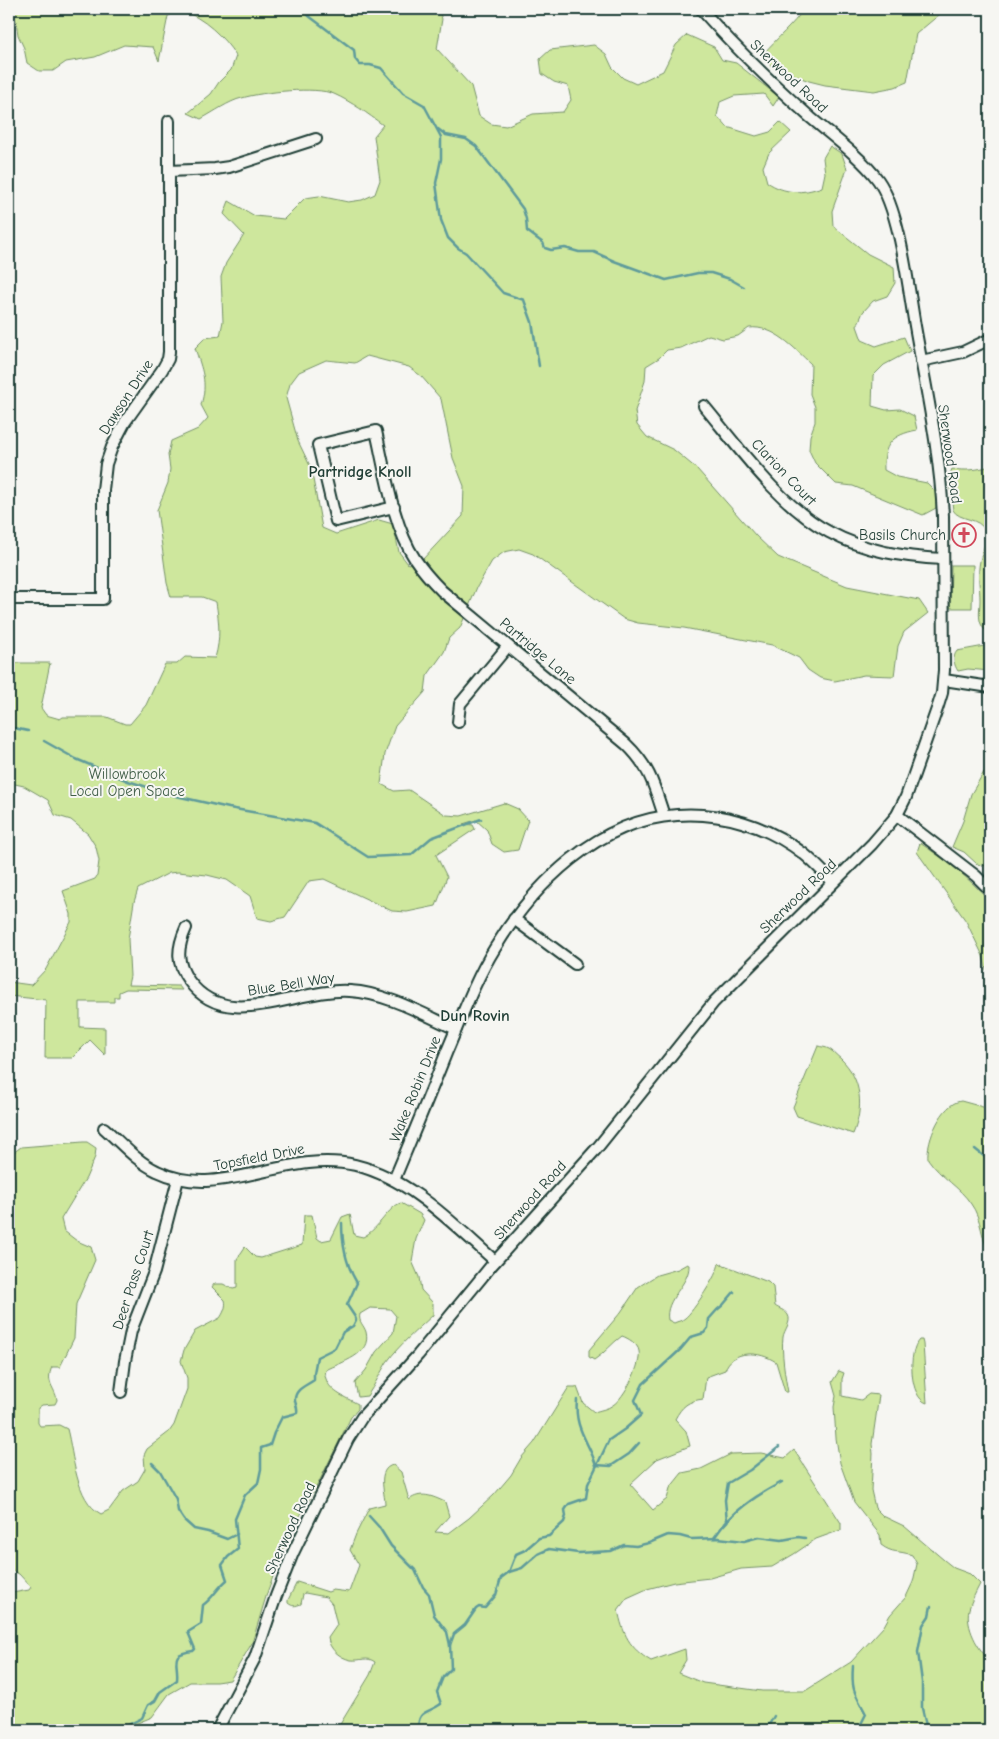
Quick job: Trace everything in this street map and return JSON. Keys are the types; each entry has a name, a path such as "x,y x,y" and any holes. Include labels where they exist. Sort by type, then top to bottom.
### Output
{"street":[{"name":"Sherwood Road","path":"217,1730 255,1658 287,1567 355,1427 374,1402 431,1340 495,1261 603,1141 714,1002 872,844 897,815 920,760 938,706 944,680 943,516 940,483 921,361 898,234 889,202 882,186 866,167 791,100 734,45 701,9"},
{"name":"Dawson Drive","path":"9,599 102,599 103,490 106,464 119,433 162,370 169,352 169,121"},
{"path":"169,170 229,167 316,139"},
{"path":"921,361 963,352 990,339"},
{"name":"Clarion Court","path":"704,406 784,499 808,519 849,542 870,549 915,558 943,560"},
{"name":"Partridge Lane","path":"394,507 336,521 318,445 376,431 399,527 422,569 442,591 638,755 653,781 664,816"},
{"path":"458,722 460,704 508,646"},
{"path":"944,680 990,687"},
{"name":"Wake Robin Drive","path":"394,1180 456,1028 485,966 514,919 534,895 556,873 596,841 633,823 664,816 707,815 727,818 768,831 805,854 833,882"},
{"path":"897,815 976,876 990,890"},
{"path":"514,919 575,964"},
{"name":"Blue Bell Way","path":"186,928 179,943 181,966 194,988 215,1003 240,1007 318,992 350,990 384,998 456,1028"},
{"name":"Topsfield Drive","path":"104,1128 145,1164 178,1180 220,1180 314,1161 353,1165 380,1173 418,1195 495,1261"},
{"name":"Deer Pass Court","path":"121,1392 131,1331 154,1272 178,1180"}],"green space":[{"name":"Willowbrook Local Open Space","path":"14,9 438,9 442,19 437,49 471,86 479,116 491,124 506,126 533,114 563,112 571,100 568,86 554,82 542,74 540,59 550,50 594,45 606,54 612,67 623,78 636,84 663,71 676,45 687,35 714,47 722,60 736,63 779,97 773,106 764,94 734,96 720,102 717,116 727,127 756,136 770,132 780,122 791,132 769,153 763,167 767,182 780,189 794,192 822,187 825,173 823,158 830,146 842,154 847,169 832,211 833,226 868,254 894,267 895,283 887,296 873,301 863,312 857,326 862,340 876,346 904,337 910,351 884,365 873,376 872,406 886,410 900,409 914,416 917,430 901,435 891,442 885,453 884,470 897,477 927,483 937,493 936,508 923,515 853,486 836,484 815,463 809,450 810,436 815,422 815,407 810,394 811,364 783,339 767,330 749,328 738,336 723,339 709,335 681,348 667,350 659,358 646,366 645,381 635,411 637,425 647,437 674,450 697,469 756,536 778,557 847,586 919,600 928,613 904,632 898,646 894,676 864,675 835,681 820,678 808,670 799,658 772,645 684,628 638,623 624,619 533,554 519,549 504,552 492,561 477,587 460,628 449,638 444,652 427,676 425,692 395,726 385,754 381,784 394,791 409,790 446,815 461,816 504,803 518,809 528,820 518,850 504,852 492,844 487,830 476,820 463,824 473,825 475,829 436,855 447,877 436,906 407,912 392,911 324,879 309,881 285,917 271,921 257,918 250,896 227,880 207,875 169,873 138,889 128,939 130,976 128,985 179,986 182,990 126,989 119,992 119,997 114,997 114,1002 80,1002 80,1027 105,1028 105,1055 90,1040 72,1058 45,1058 46,1000 9,996 9,982 31,985 46,969 71,922 71,914 63,891 95,879 99,861 96,847 88,834 71,820 55,815 48,800 24,786 15,784 9,788 9,663 50,663 41,708 46,715 60,719 63,717 107,717 130,724 146,705 165,664 177,664 185,657 215,658 219,630 216,602 202,597 171,597 167,583 157,510 168,483 170,469 168,455 171,441 198,429 208,418 201,405 204,383 195,348 205,338 220,336 223,321 221,277 226,263 244,235 224,214 229,201 255,216 284,219 305,198 319,196 348,202 362,200 375,194 380,180 374,136 383,125 341,97 315,90 275,92 237,99 201,119 188,113 211,94 219,82 231,70 236,56 213,29 198,18 181,10 168,16 159,61 153,47 124,45 95,57 66,62 53,71 39,71 27,63 24,48 18,35 16,21 10,12","holes":["367,356 409,367 421,376 441,399 453,458 464,486 463,516 422,560 408,564 399,552 393,524 379,520 336,534 322,528 311,468 298,441 286,398 290,384 299,372 326,360 355,363"]},
{"path":"804,9 946,9 916,34 907,82 895,87 874,91 825,85 809,81 771,66 764,57 764,53"},
{"path":"990,466 990,636 982,626 979,615 979,571 985,542 985,531 979,523 960,516 953,510 949,477 952,469 971,470"},
{"path":"951,565 973,565 972,608 950,608"},
{"path":"990,645 990,671 968,669 958,671 954,661 957,651"},
{"path":"990,770 990,852 986,866 977,864 964,852 952,847 963,821 971,794 984,772"},
{"path":"920,843 957,870 990,901 990,985 983,956 966,921 917,852"},
{"path":"818,1046 832,1051 841,1059 848,1067 857,1085 860,1104 857,1124 853,1134 797,1116 793,1107"},
{"path":"961,1101 990,1109 990,1255 975,1210 967,1198 928,1159 928,1151 933,1133 942,1115 954,1103"},
{"path":"87,1142 96,1148 95,1157 86,1178 61,1219 64,1231 77,1241 91,1247 95,1260 76,1304 74,1338 60,1367 52,1367 50,1372 50,1381 57,1400 55,1404 42,1405 38,1408 38,1423 40,1426 59,1425 67,1429 81,1488 92,1507 101,1514 109,1510 123,1491 138,1481 145,1469 144,1455 147,1449 169,1432 174,1425 187,1389 187,1378 181,1361 184,1350 195,1331 220,1318 225,1307 225,1300 212,1287 214,1284 223,1284 233,1289 237,1288 237,1259 245,1247 255,1257 261,1258 302,1245 304,1215 312,1215 317,1238 321,1241 331,1239 342,1217 350,1214 354,1235 363,1237 374,1229 392,1208 401,1203 420,1214 424,1220 416,1239 412,1261 419,1277 421,1290 433,1303 433,1315 392,1355 367,1396 358,1397 355,1383 366,1370 376,1352 393,1333 396,1316 390,1309 370,1308 360,1314 360,1321 366,1332 367,1340 364,1347 354,1357 326,1370 327,1381 333,1390 358,1404 358,1409 351,1417 318,1484 288,1537 268,1590 252,1643 230,1680 190,1682 169,1694 152,1717 128,1727 126,1730 9,1730 9,1618 11,1598 12,1593 29,1590 31,1587 19,1574 9,1569 9,1156 21,1147"},
{"path":"719,1263 768,1282 773,1287 775,1306 788,1315 789,1320 783,1337 783,1349 788,1392 785,1392 776,1362 770,1358 747,1354 734,1358 725,1370 706,1377 703,1399 686,1405 675,1419 686,1431 690,1446 657,1459 630,1484 653,1510 667,1499 670,1488 682,1473 701,1469 731,1454 761,1453 785,1458 794,1450 841,1523 841,1530 816,1539 772,1567 741,1569 710,1578 674,1582 647,1589 627,1598 618,1610 628,1640 637,1651 651,1661 685,1649 686,1660 678,1673 703,1683 762,1691 805,1691 851,1662 884,1626 890,1615 906,1597 913,1582 917,1564 912,1555 892,1551 881,1545 880,1535 854,1502 840,1463 836,1438 834,1407 836,1396 832,1382 839,1371 844,1373 842,1396 861,1400 869,1394 879,1395 872,1444 871,1490 875,1508 883,1516 904,1526 954,1568 970,1574 980,1584 971,1603 968,1616 974,1637 990,1661 990,1730 321,1730 335,1729 339,1726 370,1675 375,1662 367,1659 347,1659 339,1655 330,1646 328,1638 337,1625 332,1604 326,1597 305,1593 303,1594 301,1604 294,1606 288,1603 288,1600 297,1582 328,1592 333,1590 349,1592 359,1565 350,1550 369,1508 385,1504 383,1476 388,1467 393,1465 401,1472 409,1500 422,1495 431,1496 445,1502 449,1516 435,1532 449,1533 494,1495 511,1475 521,1458 534,1443 569,1387 577,1387 583,1403 594,1412 611,1406 622,1395 638,1364 639,1351 637,1346 622,1336 594,1360 589,1357 589,1350 621,1312 638,1287 657,1275 678,1269 687,1264 689,1265 686,1279 673,1298 668,1312 668,1320 674,1323 684,1319 694,1308 710,1284"},
{"path":"919,1340 922,1340 923,1344 927,1403 917,1393 912,1374 913,1354"}],"waterway":[{"path":"303,9 309,16 354,50 355,59 360,65 381,68 403,93 424,105 441,137 441,159 436,183 441,220 448,238 466,253 503,293 524,300 532,322 539,366"},
{"path":"438,129 446,135 466,139 476,146 523,209 527,231 543,243 545,248 551,250 565,248 579,252 594,252 666,280 698,273 711,273 730,279 744,287"},
{"path":"9,727 28,731"},
{"path":"44,741 76,759 128,781 176,796 229,808 315,823 368,857 411,855 431,838 481,819"},
{"path":"975,1149 990,1161"},
{"path":"123,1730 142,1718 148,1705 155,1701 160,1692 177,1680 177,1657 180,1654 195,1649 188,1632 201,1624 203,1605 227,1580 222,1565 238,1549 235,1519 245,1495 258,1483 261,1469 261,1448 270,1445 282,1417 297,1413 296,1394 301,1388 314,1380 317,1357 335,1348 343,1332 353,1326 356,1320 347,1305 357,1283 345,1254 342,1223"},
{"path":"509,1572 516,1554 525,1550 539,1538 549,1536 564,1522 565,1510 569,1504 586,1498 588,1484 609,1440 641,1415 635,1400 643,1384 681,1349 691,1337 704,1333 708,1328 709,1319 734,1292"},
{"path":"577,1400 578,1419 582,1434 596,1465"},
{"path":"596,1465 611,1466 629,1454 639,1443"},
{"path":"727,1521 725,1500 728,1483 750,1470 779,1447"},
{"path":"152,1463 160,1471 176,1499 178,1511 194,1529 227,1539 237,1534"},
{"path":"714,1538 728,1520 744,1505 782,1482"},
{"path":"369,1516 379,1527 391,1546 415,1570 423,1587 429,1594 434,1615 447,1632 450,1645 451,1669 443,1677 437,1692 441,1704 422,1715 418,1723 418,1730"},
{"path":"450,1645 454,1634 465,1625 476,1609 479,1607 485,1608 496,1595 501,1578 509,1572 522,1568 538,1554 549,1549 578,1553 611,1551 624,1545 636,1546 649,1543 668,1535 691,1539 718,1538 744,1541 759,1537 782,1540 798,1537 805,1538"},
{"path":"927,1730 922,1708 922,1682 918,1652 923,1625 929,1616 931,1606"},
{"path":"853,1666 855,1692 866,1714 860,1726 861,1730"},
{"path":"766,1730 774,1716"}],"place":[{"name":"Basils Church","path":"964,535"}],"district":[{"name":"Partridge Knoll","path":"360,471"},
{"name":"Dun Rovin","path":"475,1015"}]}
